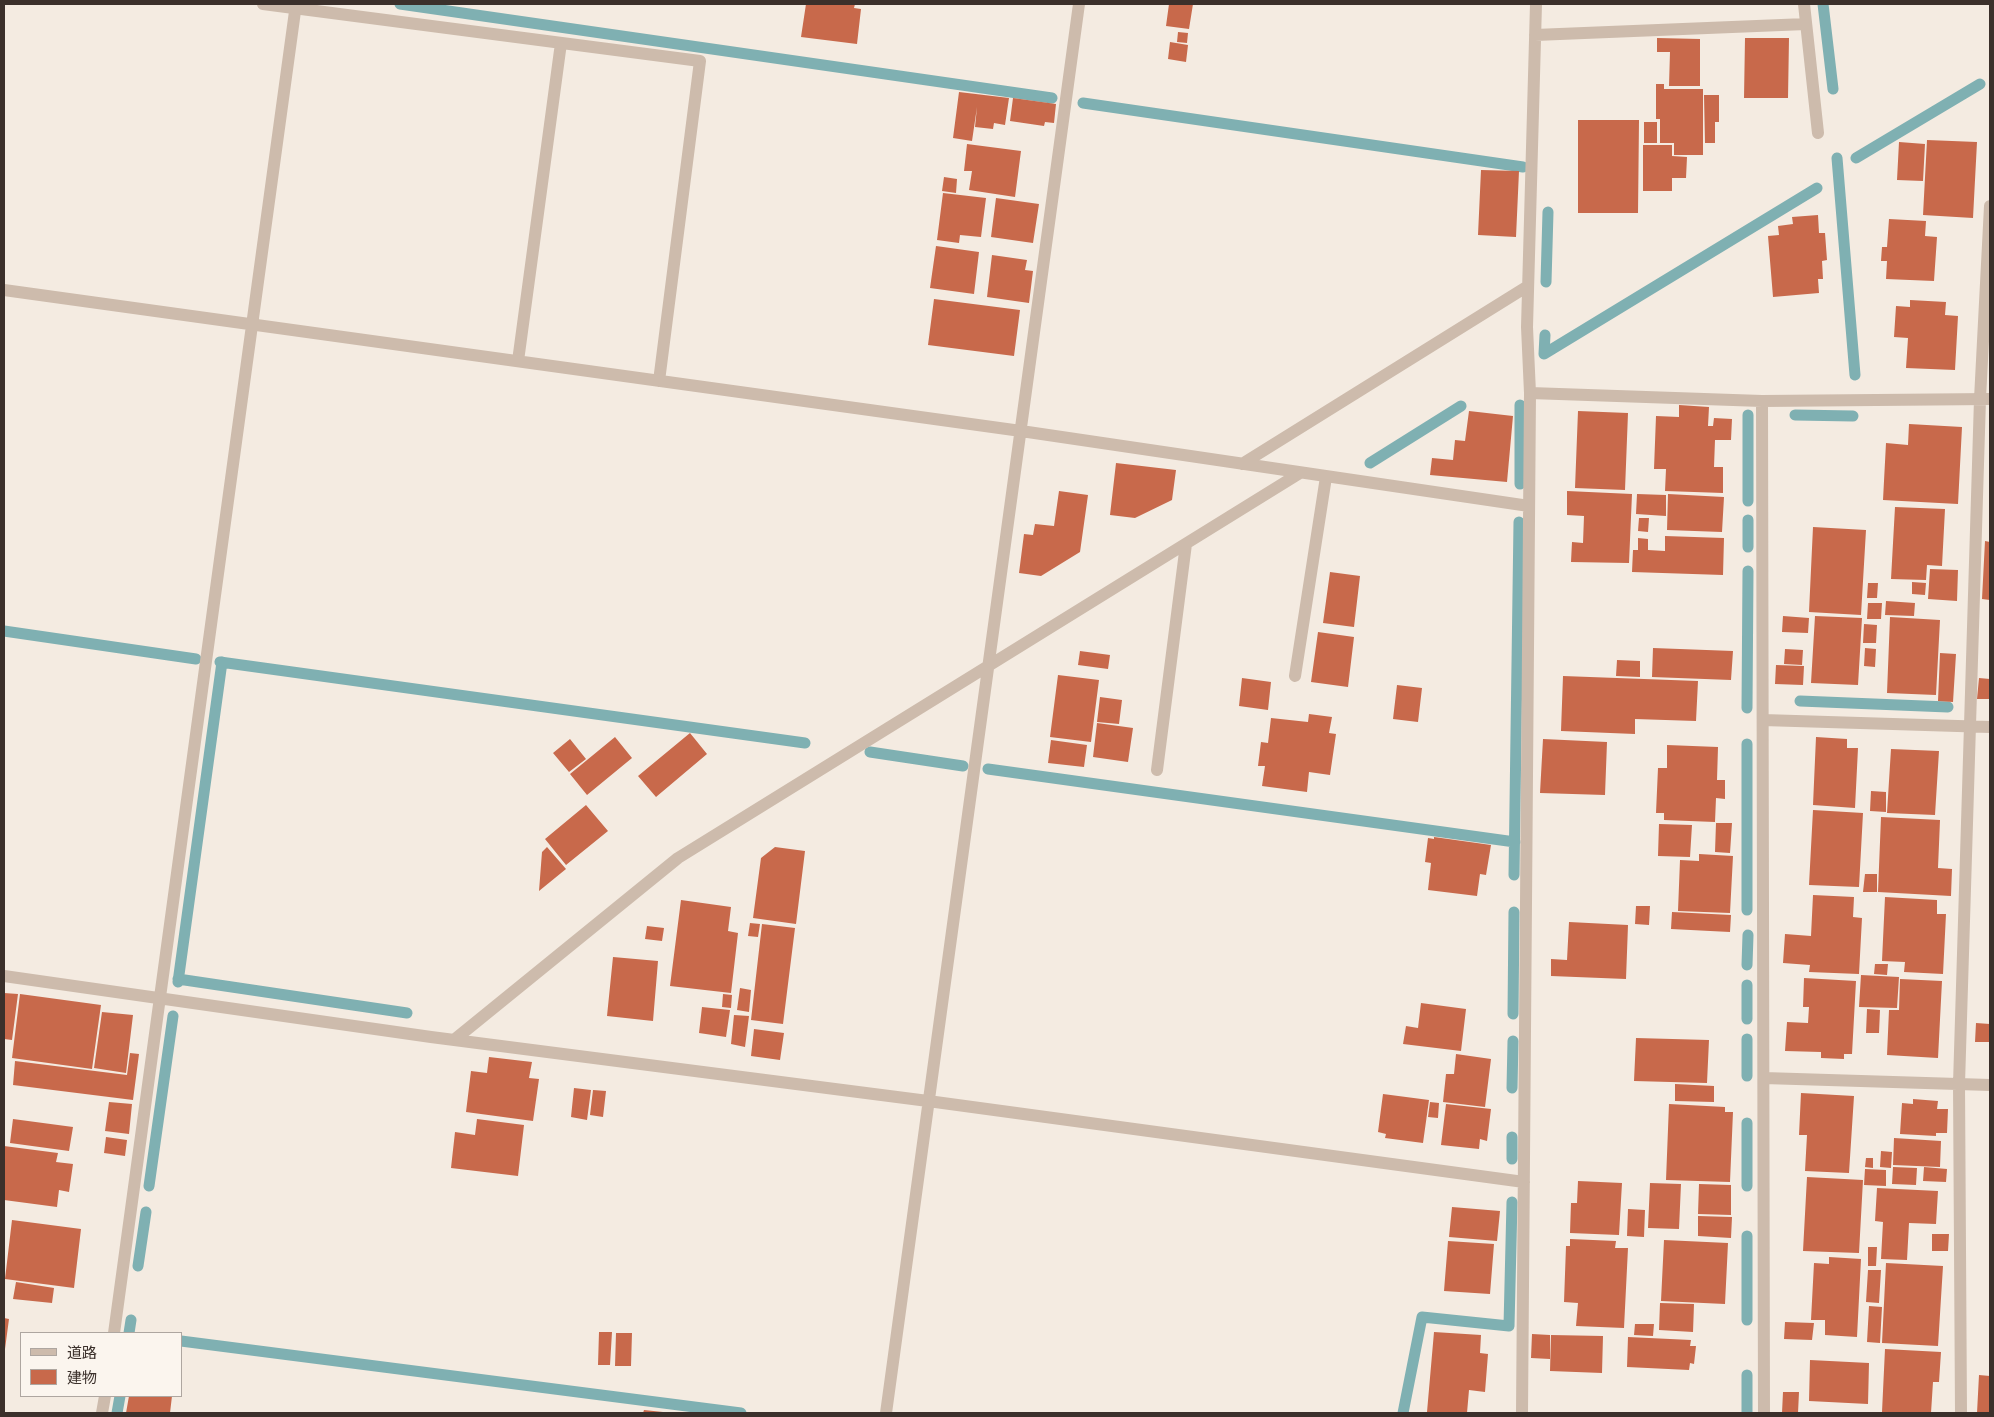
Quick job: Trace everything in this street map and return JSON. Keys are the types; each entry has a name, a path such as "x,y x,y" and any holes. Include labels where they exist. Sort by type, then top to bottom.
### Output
{"street":[{"path":"263,4 296,6 700,61 660,381"},
{"path":"886,1413 1079,4"},
{"path":"1522,1413 1530,393 1527,327 1536,4"},
{"path":"1804,4 1818,133"},
{"path":"114,1332 254,324 296,6"},
{"path":"1535,35 1806,24"},
{"path":"518,361 561,43"},
{"path":"1961,1413 1959,1084 1970,727 1985,399 1990,206"},
{"path":"1242,464 1528,286"},
{"path":"4,290 1020,430 1529,506"},
{"path":"1530,393 1762,401 1985,399"},
{"path":"1762,401 1764,1413"},
{"path":"454,1040 678,858 1300,473"},
{"path":"1295,676 1326,477"},
{"path":"1157,770 1186,544"},
{"path":"1763,720 1990,728"},
{"path":"4,976 454,1040 928,1101 1524,1182"},
{"path":"1764,1078 1990,1085"},
{"path":"102,1413 105,1397"}],"building":[{"path":"806,4 855,4 854,8 861,9 857,44 801,37"},
{"path":"1169,4 1193,4 1189,29 1166,26"},
{"path":"1178,32 1188,33 1187,43 1177,42"},
{"path":"1657,38 1700,39 1700,86 1669,86 1670,52 1657,52"},
{"path":"1745,38 1789,38 1788,98 1744,98"},
{"path":"1170,42 1188,45 1186,62 1168,59"},
{"path":"1656,84 1664,84 1664,89 1703,89 1703,155 1674,155 1674,143 1660,143 1660,119 1656,119"},
{"path":"959,92 1009,98 1005,125 994,123 993,129 975,127 977,107 972,141 953,138"},
{"path":"1704,95 1719,95 1719,122 1715,122 1715,143 1705,143"},
{"path":"1013,98 1056,104 1054,123 1045,122 1044,126 1010,121"},
{"path":"1578,120 1639,120 1638,213 1578,213"},
{"path":"1644,122 1657,122 1657,143 1644,143"},
{"path":"1927,140 1977,142 1973,218 1923,215"},
{"path":"1899,142 1925,144 1923,181 1897,180"},
{"path":"967,144 1021,151 1015,197 969,190 972,171 964,171"},
{"path":"1643,145 1672,145 1672,156 1687,157 1686,178 1672,178 1672,191 1643,191"},
{"path":"1481,170 1519,171 1516,237 1478,235"},
{"path":"944,177 957,179 956,193 942,191"},
{"path":"943,193 986,198 981,237 960,235 959,243 937,240"},
{"path":"996,198 1039,204 1033,243 991,237"},
{"path":"1818,215 1819,233 1825,233 1827,260 1822,261 1823,279 1818,279 1819,293 1773,297 1768,236 1779,235 1778,226 1793,224 1792,217"},
{"path":"1889,219 1926,221 1925,236 1937,237 1934,281 1886,279 1887,261 1881,261 1882,247 1887,247"},
{"path":"936,246 979,252 974,294 930,288"},
{"path":"992,255 1027,260 1025,270 1033,271 1029,303 987,297"},
{"path":"934,299 1020,310 1014,356 928,345"},
{"path":"1910,300 1946,302 1945,315 1958,316 1955,370 1906,368 1908,338 1894,337 1896,306 1910,307"},
{"path":"1679,405 1709,407 1708,426 1713,426 1714,418 1732,419 1731,440 1715,440 1714,467 1723,467 1723,493 1665,491 1666,469 1654,469 1656,416 1679,417"},
{"path":"1469,411 1513,416 1507,482 1430,475 1432,458 1453,460 1455,440 1465,441"},
{"path":"1578,411 1628,413 1625,490 1575,488"},
{"path":"1909,424 1962,427 1958,504 1883,500 1886,443 1908,445"},
{"path":"1116,463 1176,470 1172,500 1135,518 1110,515"},
{"path":"1059,491 1088,495 1080,552 1041,576 1019,573 1024,534 1033,535 1035,524 1054,526"},
{"path":"1567,491 1632,494 1629,563 1571,562 1572,542 1583,543 1584,516 1567,515"},
{"path":"1637,494 1666,495 1666,516 1636,514"},
{"path":"1668,494 1724,497 1722,532 1667,530"},
{"path":"1895,507 1945,509 1942,566 1927,565 1926,580 1891,579"},
{"path":"1639,518 1649,518 1648,532 1638,531"},
{"path":"1813,527 1866,530 1861,615 1809,612"},
{"path":"1665,536 1724,538 1723,575 1632,572 1633,550 1638,550 1638,538 1648,539 1648,550 1665,551"},
{"path":"1985,541 1990,542 1990,600 1982,599"},
{"path":"1930,569 1958,570 1957,601 1928,599"},
{"path":"1330,572 1360,576 1354,627 1323,623"},
{"path":"1912,582 1926,583 1925,595 1912,594"},
{"path":"1868,583 1878,583 1877,598 1867,598"},
{"path":"1886,601 1915,603 1914,616 1885,615"},
{"path":"1868,603 1882,603 1881,619 1867,619"},
{"path":"1783,616 1809,618 1808,633 1782,632"},
{"path":"1815,616 1862,618 1858,685 1811,683"},
{"path":"1890,617 1940,620 1936,695 1887,693"},
{"path":"1864,624 1877,625 1876,643 1863,643"},
{"path":"1318,632 1354,637 1348,687 1311,682"},
{"path":"1653,648 1733,651 1731,680 1652,677"},
{"path":"1865,648 1876,649 1875,667 1864,666"},
{"path":"1785,649 1803,650 1802,665 1784,664"},
{"path":"1080,651 1110,655 1108,669 1078,665"},
{"path":"1940,653 1956,654 1953,702 1938,701"},
{"path":"1617,660 1640,661 1640,677 1616,676"},
{"path":"1776,665 1804,666 1803,685 1775,684"},
{"path":"1058,675 1099,680 1091,742 1050,737"},
{"path":"1563,676 1698,681 1696,721 1635,719 1635,734 1561,731"},
{"path":"1242,678 1271,682 1268,710 1239,706"},
{"path":"1979,678 1990,679 1990,699 1977,699"},
{"path":"1397,685 1422,688 1418,722 1393,719"},
{"path":"1100,697 1122,700 1119,724 1097,722"},
{"path":"1309,714 1332,717 1329,733 1336,734 1330,775 1309,772 1307,792 1262,786 1265,766 1258,766 1261,742 1268,743 1271,718 1308,722"},
{"path":"1097,723 1133,728 1128,762 1093,757"},
{"path":"690,733 707,754 656,797 638,776"},
{"path":"615,737 632,758 587,795 570,774"},
{"path":"1816,737 1847,739 1847,748 1858,748 1855,808 1813,805"},
{"path":"570,739 586,759 569,772 553,753"},
{"path":"1543,739 1607,742 1605,795 1540,793"},
{"path":"1051,740 1087,745 1084,767 1048,763"},
{"path":"1667,745 1718,747 1717,780 1725,780 1725,799 1716,798 1715,822 1664,820 1664,813 1656,813 1658,768 1667,768"},
{"path":"1891,749 1939,751 1935,815 1887,813"},
{"path":"1871,791 1886,792 1886,812 1870,811"},
{"path":"586,805 608,831 566,865 545,839"},
{"path":"1813,810 1863,813 1859,887 1809,885"},
{"path":"1881,817 1940,820 1938,868 1952,869 1951,896 1878,892"},
{"path":"1716,823 1732,823 1730,853 1715,852"},
{"path":"1659,824 1692,825 1690,857 1658,856"},
{"path":"1434,837 1491,845 1486,875 1480,874 1477,896 1428,890 1431,863 1425,862 1428,838 1434,839"},
{"path":"547,847 566,869 539,891 542,852"},
{"path":"775,847 805,851 796,924 753,918 761,858"},
{"path":"1699,854 1733,856 1730,913 1678,911 1680,860 1699,861"},
{"path":"1865,874 1877,874 1877,892 1863,892"},
{"path":"1813,895 1854,897 1853,917 1862,918 1859,974 1809,972 1810,965 1783,963 1785,934 1811,936"},
{"path":"1885,897 1937,900 1937,914 1946,914 1943,974 1904,972 1905,962 1882,961"},
{"path":"681,900 731,907 728,931 738,933 731,993 670,986"},
{"path":"1636,906 1650,906 1649,925 1635,924"},
{"path":"1672,912 1731,915 1730,932 1671,929"},
{"path":"1569,922 1628,925 1626,979 1551,976 1551,959 1567,960"},
{"path":"750,923 760,924 758,937 748,936"},
{"path":"762,924 795,928 783,1024 751,1020"},
{"path":"647,926 664,928 662,941 645,939"},
{"path":"613,957 658,961 653,1021 607,1016"},
{"path":"1875,964 1888,964 1887,975 1874,974"},
{"path":"1861,975 1899,977 1897,1008 1859,1007"},
{"path":"1804,978 1856,981 1852,1054 1844,1054 1844,1059 1821,1058 1821,1052 1785,1051 1787,1022 1808,1023 1809,1007 1803,1007"},
{"path":"1900,979 1942,981 1938,1058 1887,1055 1889,1010 1899,1010"},
{"path":"740,988 751,990 749,1012 737,1010"},
{"path":"4,993 18,994 12,1040 4,1039"},
{"path":"20,994 101,1005 92,1069 12,1058"},
{"path":"723,994 732,995 731,1008 722,1007"},
{"path":"1421,1003 1466,1009 1461,1051 1403,1044 1406,1026 1418,1028"},
{"path":"702,1007 730,1010 726,1037 699,1033"},
{"path":"1867,1009 1880,1010 1879,1033 1866,1033"},
{"path":"102,1012 133,1015 126,1073 94,1068"},
{"path":"734,1015 749,1016 745,1047 731,1044"},
{"path":"1976,1023 1990,1024 1990,1042 1975,1042"},
{"path":"754,1029 784,1033 780,1060 751,1056"},
{"path":"1636,1038 1709,1040 1707,1083 1634,1081"},
{"path":"130,1053 139,1054 133,1100 13,1085 15,1061 127,1075"},
{"path":"1456,1054 1491,1059 1485,1107 1443,1102 1446,1074 1454,1074"},
{"path":"489,1057 532,1062 529,1078 539,1079 533,1121 466,1112 471,1071 487,1073"},
{"path":"1675,1084 1714,1086 1714,1102 1675,1101"},
{"path":"574,1088 591,1090 587,1120 571,1117"},
{"path":"593,1090 606,1091 603,1117 590,1115"},
{"path":"1801,1093 1854,1096 1849,1173 1805,1171 1807,1135 1799,1135"},
{"path":"1383,1094 1429,1100 1423,1143 1385,1138 1386,1134 1378,1132"},
{"path":"1913,1099 1938,1101 1937,1109 1948,1109 1947,1133 1936,1133 1936,1136 1900,1134 1902,1103 1913,1104"},
{"path":"109,1102 132,1104 129,1134 105,1131"},
{"path":"1430,1102 1439,1103 1438,1118 1428,1117"},
{"path":"1446,1104 1491,1109 1487,1141 1480,1139 1479,1149 1441,1145"},
{"path":"1669,1104 1725,1107 1725,1112 1733,1112 1730,1182 1666,1180"},
{"path":"13,1119 73,1127 69,1151 10,1143"},
{"path":"477,1119 524,1125 518,1176 451,1168 455,1132 475,1135"},
{"path":"106,1137 127,1140 125,1156 104,1153"},
{"path":"1894,1138 1941,1141 1940,1167 1893,1165"},
{"path":"4,1146 58,1153 56,1162 73,1164 69,1192 59,1190 57,1207 4,1200"},
{"path":"1881,1151 1892,1152 1891,1168 1880,1167"},
{"path":"1866,1158 1873,1158 1873,1168 1865,1167"},
{"path":"1893,1167 1917,1168 1916,1185 1892,1184"},
{"path":"1924,1167 1947,1169 1946,1182 1923,1181"},
{"path":"1865,1169 1886,1170 1886,1186 1864,1185"},
{"path":"1807,1177 1863,1180 1859,1253 1803,1251"},
{"path":"1578,1181 1622,1183 1619,1235 1570,1233 1571,1203 1577,1203"},
{"path":"1650,1183 1681,1184 1679,1229 1648,1228"},
{"path":"1699,1184 1731,1185 1731,1215 1698,1214"},
{"path":"1877,1188 1938,1191 1936,1224 1909,1223 1907,1260 1881,1259 1883,1222 1875,1221"},
{"path":"1452,1207 1500,1211 1497,1241 1449,1237"},
{"path":"1628,1209 1645,1210 1644,1237 1627,1236"},
{"path":"1698,1216 1732,1217 1731,1238 1698,1236"},
{"path":"12,1220 81,1229 74,1288 5,1279"},
{"path":"1932,1234 1949,1234 1948,1251 1932,1251"},
{"path":"1570,1239 1616,1241 1615,1248 1628,1248 1624,1328 1576,1326 1578,1303 1564,1302 1566,1246 1570,1246"},
{"path":"1664,1240 1728,1243 1725,1304 1661,1301"},
{"path":"1448,1241 1494,1244 1490,1294 1444,1291"},
{"path":"1868,1247 1877,1247 1876,1266 1868,1266"},
{"path":"1829,1257 1861,1259 1857,1337 1825,1335 1825,1320 1811,1320 1814,1263 1829,1264"},
{"path":"1886,1263 1943,1266 1938,1346 1882,1343"},
{"path":"1868,1270 1881,1270 1879,1303 1866,1302"},
{"path":"16,1282 54,1288 52,1303 13,1299"},
{"path":"1660,1303 1694,1304 1693,1332 1659,1330"},
{"path":"1869,1306 1882,1307 1880,1343 1867,1342"},
{"path":"4,1318 9,1319 5,1349 4,1349"},
{"path":"1785,1322 1814,1323 1812,1340 1784,1339"},
{"path":"1635,1324 1654,1324 1653,1336 1634,1335"},
{"path":"599,1332 612,1332 610,1365 598,1365"},
{"path":"1434,1332 1481,1335 1480,1353 1488,1354 1485,1392 1469,1390 1467,1413 1427,1412"},
{"path":"616,1333 632,1333 631,1366 615,1366"},
{"path":"1532,1334 1550,1335 1550,1359 1531,1358"},
{"path":"1551,1335 1603,1336 1602,1373 1550,1371"},
{"path":"1628,1337 1691,1340 1690,1346 1696,1346 1694,1364 1690,1363 1689,1370 1627,1367"},
{"path":"1885,1349 1941,1352 1939,1382 1933,1382 1931,1413 1882,1412"},
{"path":"1810,1360 1869,1363 1868,1404 1809,1401"},
{"path":"1979,1375 1990,1376 1990,1413 1977,1413"},
{"path":"1783,1392 1799,1392 1798,1413 1782,1413"},
{"path":"129,1397 172,1397 170,1413 126,1413"},
{"path":"644,1410 663,1412 663,1413 643,1413"}],"waterway":[{"path":"400,4 1052,98"},
{"path":"1823,4 1833,89"},
{"path":"1856,158 1980,84"},
{"path":"1083,103 1523,167"},
{"path":"1837,158 1855,375"},
{"path":"1545,335 1544,354 1817,188"},
{"path":"1546,282 1548,212"},
{"path":"1520,405 1520,484"},
{"path":"1370,463 1461,406"},
{"path":"1748,415 1748,501"},
{"path":"1795,415 1853,416"},
{"path":"1748,520 1748,547"},
{"path":"1514,875 1519,522"},
{"path":"1747,708 1748,571"},
{"path":"4,631 196,659"},
{"path":"220,662 805,743"},
{"path":"178,982 222,662"},
{"path":"1800,701 1948,707"},
{"path":"1747,744 1747,910"},
{"path":"870,752 963,766"},
{"path":"988,769 1515,842"},
{"path":"1513,1014 1514,912"},
{"path":"1747,965 1748,935"},
{"path":"178,979 407,1013"},
{"path":"1747,985 1747,1019"},
{"path":"149,1186 173,1016"},
{"path":"1747,1039 1747,1076"},
{"path":"1512,1088 1513,1041"},
{"path":"1747,1123 1747,1186"},
{"path":"1512,1137 1512,1159"},
{"path":"1403,1413 1422,1317 1509,1326 1512,1202"},
{"path":"138,1266 146,1212"},
{"path":"1747,1236 1747,1320"},
{"path":"129,1332 131,1320"},
{"path":"182,1341 741,1413"},
{"path":"1747,1375 1747,1413"},
{"path":"117,1413 120,1397"}]}
